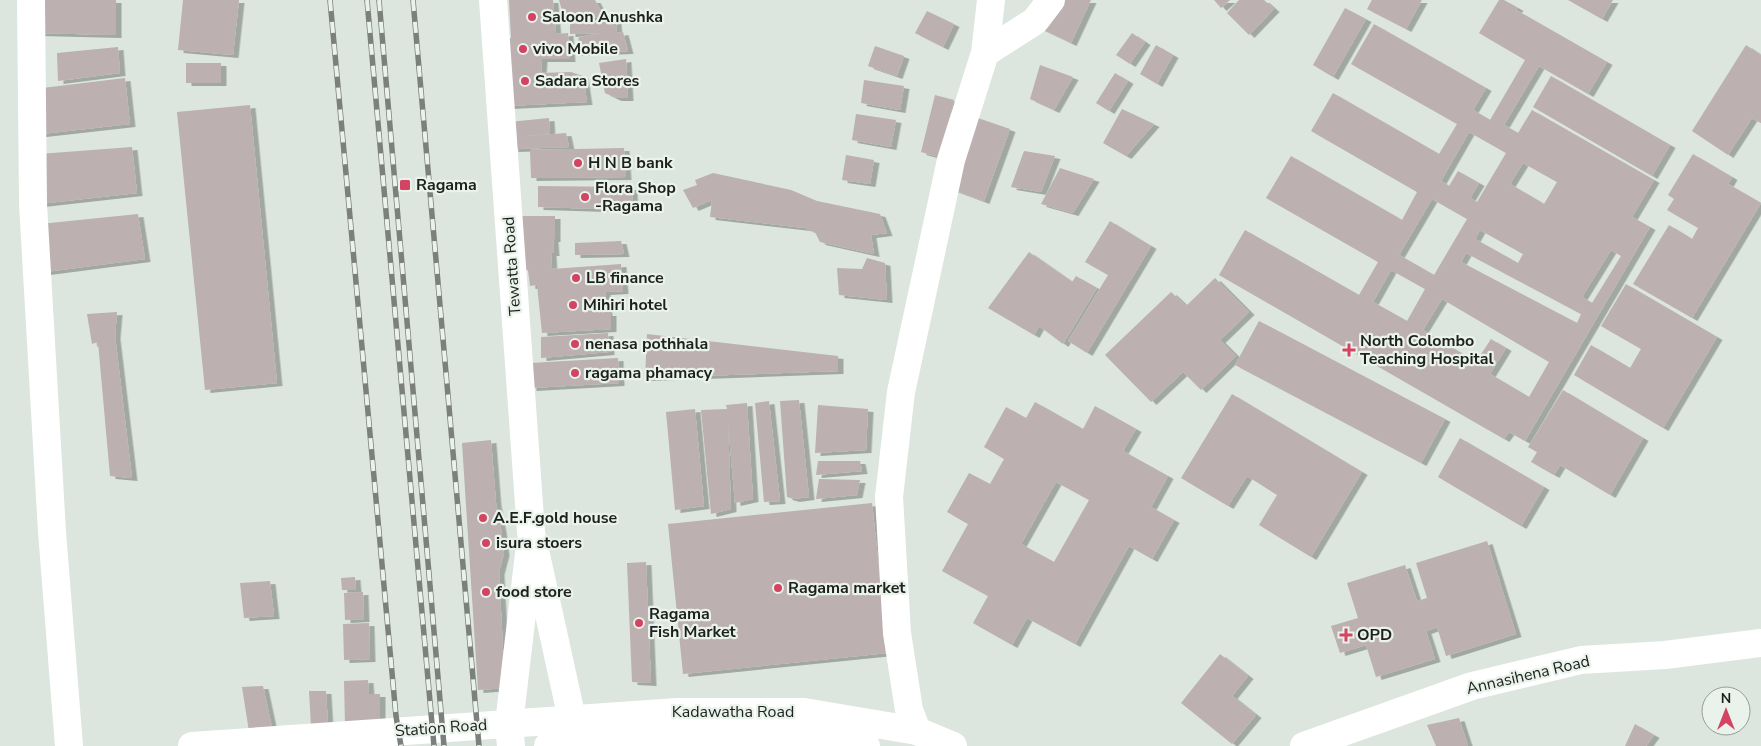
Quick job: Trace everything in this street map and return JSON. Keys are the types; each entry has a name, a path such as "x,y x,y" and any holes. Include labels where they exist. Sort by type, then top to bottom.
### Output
{"street":[{"path":"31,0 32,204 52,532 69,746"},
{"name":"Tewatta Road","path":"493,0 532,532 572,719 574,746"},
{"path":"918,731 910,710 897,633 889,497 901,392 951,160 985,53 991,0"},
{"path":"985,53 1035,21 1051,0"},
{"name":"Tewatta Road","path":"510,735 532,532"},
{"name":"Annasihena Road","path":"1304,746 1472,686 1581,660 1666,655 1761,643"},
{"name":"Kadawatha Road","path":"510,735 572,719 676,712 804,712 918,731 953,746"},
{"path":"548,746 737,734 796,736 866,746"},
{"name":"Station Road","path":"192,746 510,735"}],"building":[{"path":"34,0 116,0 116,35 34,33"},
{"path":"183,0 239,0 233,55 178,50"},
{"path":"509,0 553,0 556,34 568,33 570,59 542,59 541,73 571,72 583,76 587,102 507,106 504,39 511,38"},
{"path":"559,0 595,0 604,17 564,18"},
{"path":"1045,0 1091,0 1071,43 1033,25"},
{"path":"1214,0 1230,0 1221,8"},
{"path":"1239,0 1264,0 1274,9 1249,35 1227,13"},
{"path":"1372,0 1422,0 1406,29 1367,9"},
{"path":"1499,0 1504,0 1518,8 1516,10 1607,62 1588,94 1539,66 1504,125 1518,133 1532,110 1654,180 1632,217 1650,227 1525,441 1509,432 1504,439 1219,275 1245,230 1359,295 1378,262 1266,198 1291,156 1402,220 1417,192 1311,131 1333,93 1439,154 1457,124 1351,64 1374,24 1486,88 1473,110 1490,120 1525,60 1479,33","holes":["1469,132 1506,153 1477,202 1470,198 1479,183 1458,171 1449,186 1441,181","1523,163 1557,182 1544,204 1510,184","1432,199 1467,219 1434,275 1399,255","1480,230 1523,254 1518,263 1475,239","1611,250 1621,256 1592,303 1582,297","1466,253 1581,314 1577,323 1461,262","1391,270 1425,289 1407,321 1373,302","1442,299 1549,362 1529,397 1490,374 1506,348 1491,339 1476,362 1423,330"]},
{"path":"1568,0 1613,0 1602,19"},
{"path":"1345,8 1366,19 1333,77 1313,65"},
{"path":"927,11 954,24 943,47 915,33"},
{"path":"616,21 617,33 623,32 628,51 575,53 579,37 602,33 570,34 570,24"},
{"path":"1132,33 1145,42 1130,64 1116,55"},
{"path":"1156,45 1173,55 1157,84 1140,74"},
{"path":"1746,45 1761,55 1761,123 1752,118 1728,155 1692,131"},
{"path":"875,46 904,56 897,76 868,66"},
{"path":"118,47 120,73 58,81 57,53"},
{"path":"626,59 628,98 616,98 605,93 599,63"},
{"path":"186,63 221,63 221,83 186,83"},
{"path":"1040,65 1073,77 1054,110 1030,99"},
{"path":"1115,73 1128,81 1109,111 1096,103"},
{"path":"1551,76 1670,145 1652,176 1533,107"},
{"path":"125,78 130,124 32,135 34,89"},
{"path":"864,80 904,86 900,110 861,103"},
{"path":"935,95 954,100 939,157 921,152"},
{"path":"250,105 277,383 205,390 177,112"},
{"path":"1122,109 1154,124 1126,156 1103,143"},
{"path":"856,114 896,120 891,147 852,140"},
{"path":"975,117 1010,129 984,201 949,188"},
{"path":"549,118 550,133 516,137 566,133 569,147 513,149 509,122"},
{"path":"132,147 137,193 39,204 39,154"},
{"name":"H N B bank","path":"624,148 626,177 531,178 530,150"},
{"path":"1024,151 1055,156 1041,192 1011,187"},
{"path":"1693,154 1732,177 1728,184 1761,203 1692,318 1633,284 1669,225 1692,239 1698,228 1667,210 1674,199 1668,195"},
{"path":"846,155 874,160 870,184 842,180"},
{"path":"1060,168 1094,179 1073,213 1041,204"},
{"path":"713,173 791,190 817,201 880,214 887,233 871,235 874,254 820,242 815,232 805,228 710,217 712,200 693,208 683,190 697,185 695,180"},
{"name":"Flora Shop -Ragama","path":"538,186 632,187 633,210 538,207"},
{"path":"138,214 145,259 45,272 40,224"},
{"path":"519,216 555,216 554,253 551,253 552,269 621,264 623,291 605,292 607,313 611,313 611,329 542,333 537,285 530,286 528,270 524,271"},
{"path":"1110,221 1151,246 1087,353 1068,341 1108,275 1085,262"},
{"path":"621,241 624,254 575,255 575,243"},
{"path":"1029,252 1072,282 1076,276 1097,288 1063,344 1039,326 1034,335 988,308"},
{"path":"867,258 885,263 887,300 839,295 837,268 862,269"},
{"path":"1215,278 1249,312 1220,340 1236,356 1201,390 1183,372 1151,402 1105,355 1171,292 1186,306"},
{"path":"1626,284 1717,337 1663,428 1574,375 1591,345 1630,368 1641,349 1601,326"},
{"path":"117,312 115,336 132,478 110,476 98,342 92,344 87,314"},
{"path":"1259,321 1445,419 1421,463 1235,365"},
{"name":"nenasa pothhala","path":"608,333 609,352 541,358 541,337"},
{"path":"647,334 838,356 838,371 645,378"},
{"name":"ragama phamacy","path":"618,358 619,383 531,388 530,363"},
{"path":"1563,390 1643,438 1610,495 1560,465 1554,475 1531,462 1537,452 1528,447"},
{"path":"1232,394 1362,472 1311,557 1259,525 1277,495 1247,476 1228,506 1181,478"},
{"path":"799,400 809,497 794,499 787,497 780,401"},
{"path":"769,401 780,501 764,502 755,403"},
{"path":"1035,402 1083,429 1095,406 1136,429 1123,451 1168,476 1151,507 1174,520 1152,559 1129,546 1075,644 1027,618 1012,645 973,623 988,596 942,571 968,524 947,512 969,473 990,484 1004,459 984,447 1006,407 1026,418","holes":["1056,482 1089,500 1054,562 1021,544"]},
{"path":"747,403 753,499 735,503 728,422 731,509 711,514 701,410 727,409 726,405"},
{"path":"818,405 868,409 866,450 815,453"},
{"path":"695,409 704,506 675,510 666,412"},
{"path":"1460,438 1544,487 1521,526 1438,477"},
{"path":"491,440 496,503 504,553 499,572 505,688 478,690 462,443"},
{"path":"818,461 860,461 862,471 816,475"},
{"path":"819,479 860,480 857,495 816,499"},
{"name":"Ragama market","path":"872,503 888,653 683,674 668,524"},
{"path":"1487,541 1516,634 1446,656 1437,627 1426,631 1435,659 1376,677 1366,645 1340,653 1331,626 1358,618 1347,583 1405,565 1417,601 1427,598 1416,563"},
{"name":"Ragama Fish Market","path":"646,562 651,683 632,682 627,563"},
{"path":"355,577 356,590 342,590 341,578"},
{"path":"270,581 274,616 244,618 240,583"},
{"path":"363,592 364,619 345,620 344,593"},
{"path":"369,623 370,659 344,660 343,624"},
{"path":"1220,654 1248,676 1232,696 1256,715 1232,744 1181,703"},
{"path":"368,680 369,694 380,694 380,722 345,725 344,681"},
{"path":"263,686 272,728 250,738 242,687"},
{"path":"309,691 326,691 328,726 311,727"},
{"path":"1459,718 1468,746 1436,746 1427,725"},
{"path":"1635,724 1654,735 1646,746 1625,746"}],"railway":[{"path":"330,0 396,716 401,746"},
{"path":"367,0 434,746"},
{"path":"379,0 444,746"},
{"path":"413,0 479,746"}],"place":[{"name":"Saloon Anushka","path":"532,17"},
{"name":"vivo Mobile","path":"523,49"},
{"name":"Sadara Stores","path":"525,81"},
{"name":"H N B bank","path":"578,163"},
{"name":"Ragama","path":"405,185"},
{"name":"Flora Shop -Ragama","path":"585,197"},
{"name":"LB finance","path":"576,278"},
{"name":"Mihiri hotel","path":"573,305"},
{"name":"nenasa pothhala","path":"575,344"},
{"name":"North Colombo Teaching Hospital","path":"1349,350"},
{"name":"ragama phamacy","path":"575,373"},
{"name":"A.E.F.gold house","path":"483,518"},
{"name":"isura stoers","path":"486,543"},
{"name":"Ragama market","path":"778,588"},
{"name":"food store","path":"486,592"},
{"name":"Ragama Fish Market","path":"639,623"},
{"name":"OPD","path":"1346,635"}]}
